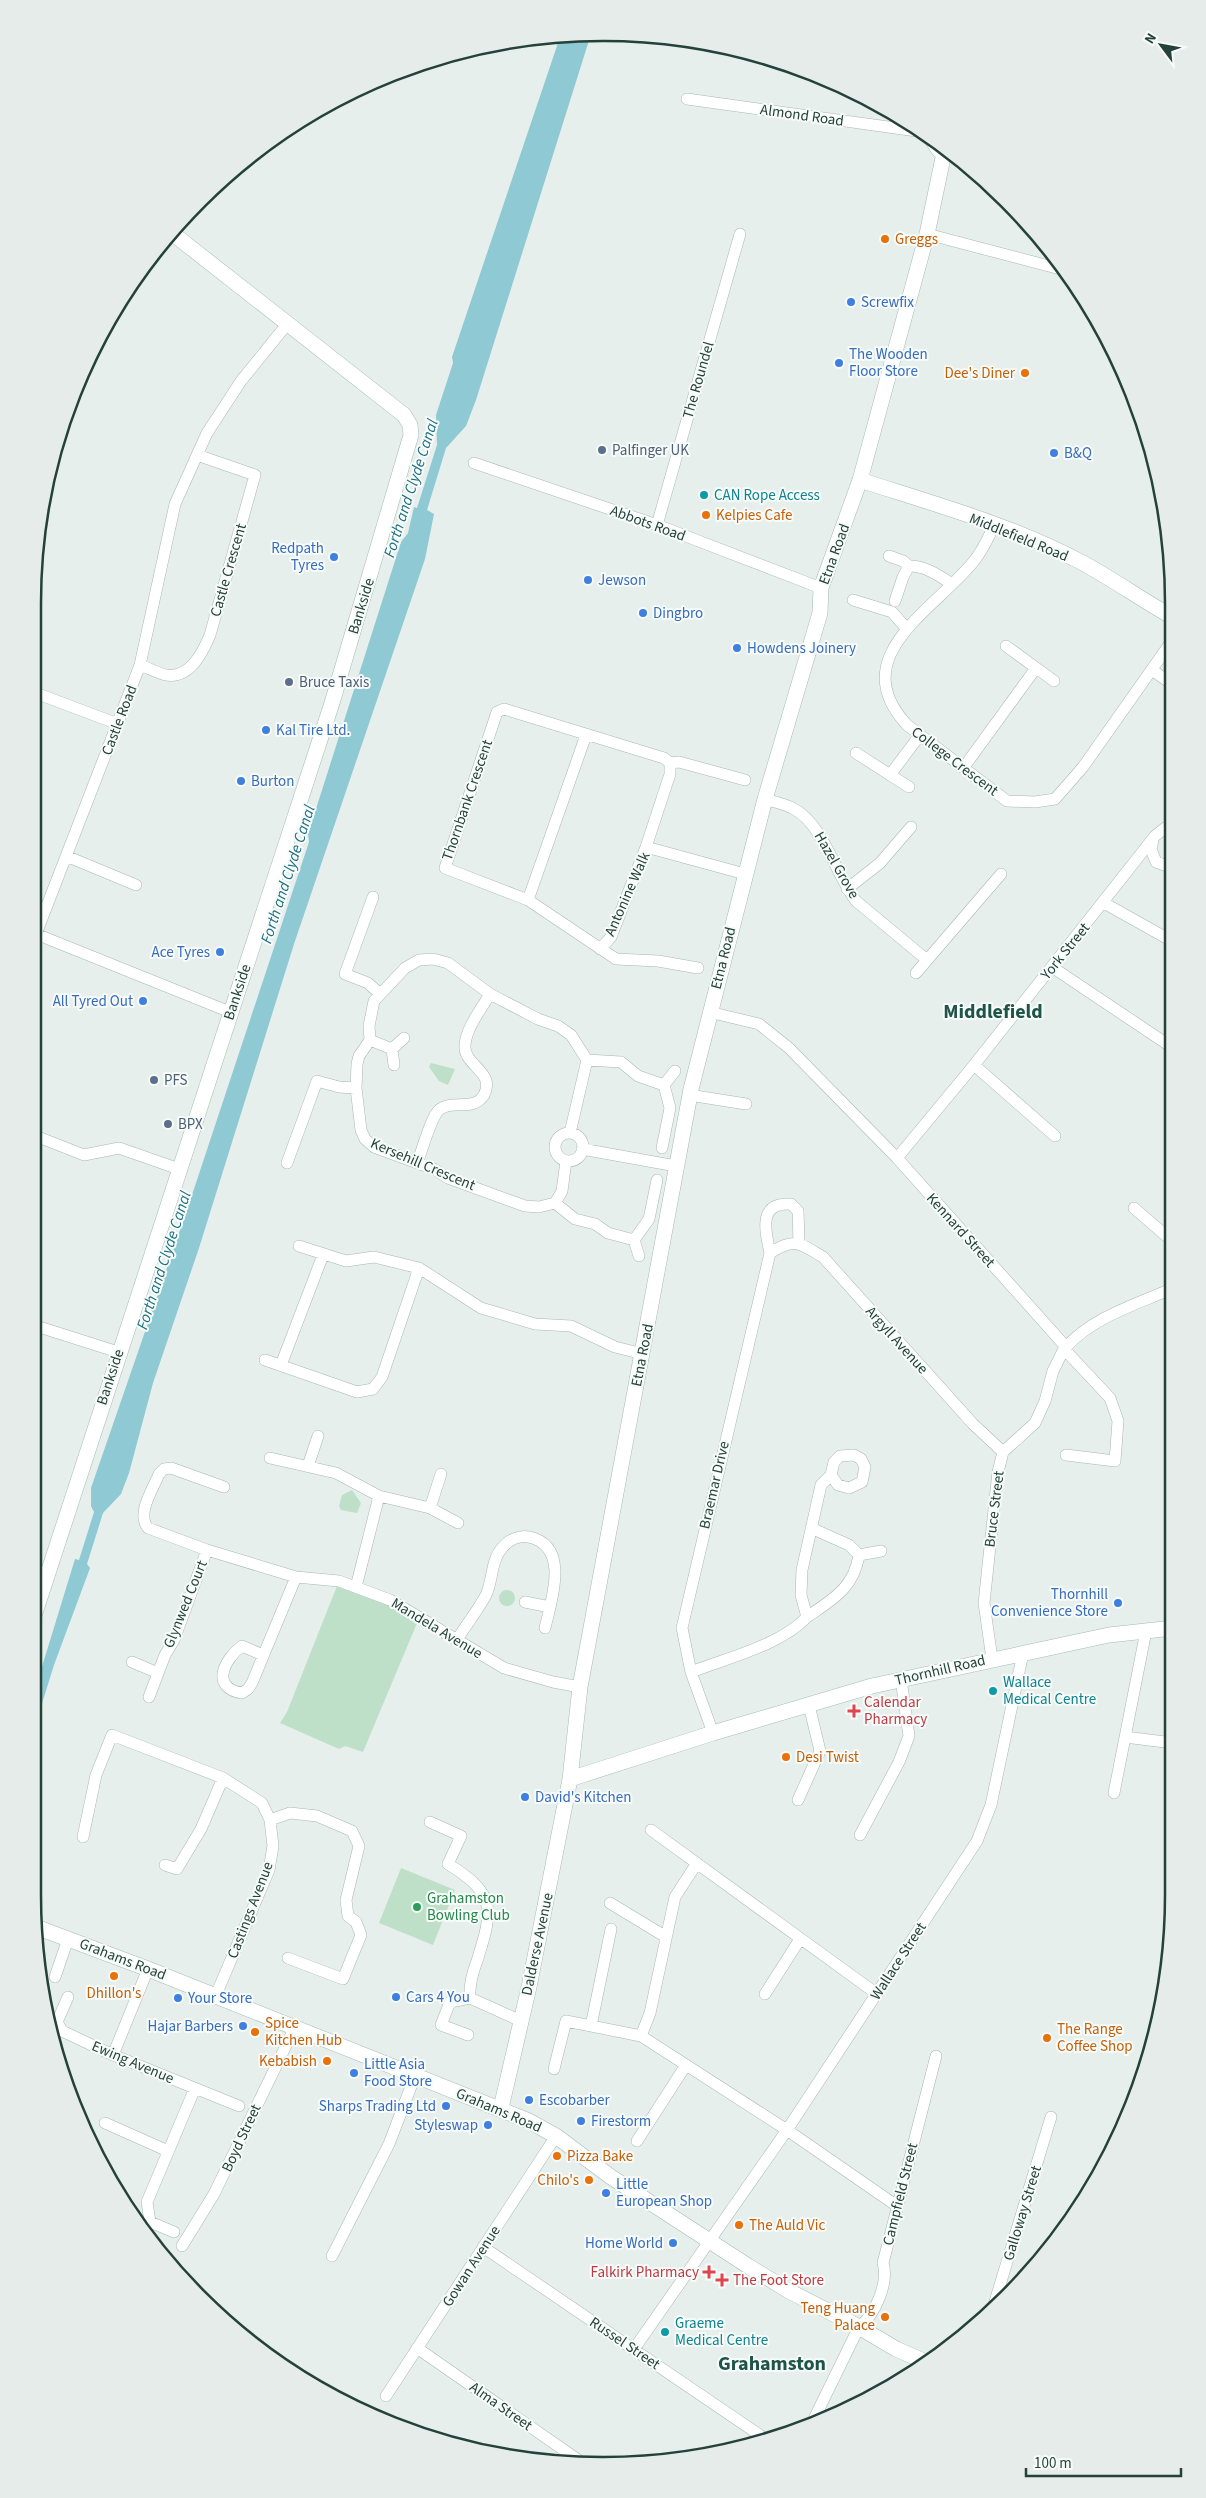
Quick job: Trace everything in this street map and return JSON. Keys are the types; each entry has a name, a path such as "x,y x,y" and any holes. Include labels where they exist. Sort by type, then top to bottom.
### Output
{"street":[{"name":"Almond Road","path":"687,100 904,129"},
{"name":"Etna Road","path":"570,1779 580,1687 643,1354 676,1166 709,1012 765,799 820,613 821,588 860,480 948,159"},
{"name":"The Roundel","path":"657,525 740,234"},
{"path":"926,234 1053,267"},
{"name":"Bankside","path":"41,1597 118,1352 332,704 411,435 410,425 404,415 177,237"},
{"name":"Castle Road","path":"41,921 140,666 175,504 207,433 241,381 288,323"},
{"name":"Castle Crescent","path":"140,666 168,675 178,674 190,668 201,655 210,635 255,475 197,455"},
{"name":"Abbots Road","path":"474,463 657,525 821,588"},
{"name":"Middlefield Road","path":"860,480 995,524 1080,562 1165,613"},
{"name":"College Crescent","path":"995,524 974,561 907,629 889,656 885,671 889,698 897,714 920,735 1008,801 1035,802 1055,800 1083,767 1165,651"},
{"path":"889,556 903,561 909,566 919,566 936,573 952,584"},
{"path":"895,601 909,566"},
{"path":"853,600 892,612 907,629"},
{"path":"1006,646 1054,681"},
{"path":"964,767 1036,668"},
{"path":"1152,670 1165,679"},
{"path":"41,695 118,724"},
{"name":"Thornbank Crescent","path":"528,900 444,868 497,712 504,708 586,735"},
{"path":"698,968 658,961 616,959 528,900 586,735 664,758 670,763 679,762 745,780"},
{"path":"890,775 920,735"},
{"path":"856,753 909,788"},
{"path":"646,847 670,774 670,763"},
{"name":"Hazel Grove","path":"765,799 794,808 813,824 847,889 856,901 927,960"},
{"path":"847,889 880,863 911,827"},
{"name":"York Street","path":"897,1158 974,1066 1155,836 1165,828"},
{"path":"1155,836 1151,849 1156,862 1165,865"},
{"name":"Antonine Walk","path":"600,949 611,937 646,847 745,874"},
{"path":"66,856 136,885"},
{"path":"916,973 1001,874"},
{"path":"373,897 345,974 368,983 380,994"},
{"path":"1104,903 1165,937"},
{"name":"Castle Road","path":"41,936 230,1012"},
{"name":"Kersehill Crescent","path":"555,1203 539,1207 525,1206 448,1178 417,1163 374,1147 365,1139 361,1130 356,1088 359,1056 370,1040 372,1007 380,994 405,968 419,960 433,959 448,964 490,994 564,1030 571,1035 586,1060"},
{"path":"1052,967 1165,1043"},
{"path":"417,1163 427,1141 432,1120 441,1108 453,1104 470,1105 484,1095 487,1083 484,1074 472,1061 464,1045 467,1035 490,994"},
{"name":"Kennard Street","path":"709,1012 758,1024 775,1034 897,1158 1110,1398 1118,1421 1115,1461 1066,1455"},
{"path":"392,1049 404,1038"},
{"path":"370,1040 392,1049"},
{"path":"392,1049 394,1065"},
{"path":"570,1133 586,1060 621,1062 638,1076 664,1085"},
{"path":"974,1066 1055,1136"},
{"path":"664,1085 675,1071"},
{"path":"287,1163 317,1081 339,1087 356,1088"},
{"path":"662,1148 670,1108 664,1085"},
{"path":"690,1095 746,1104"},
{"path":"570,1133 580,1140 582,1150 577,1158 566,1160 558,1155 555,1146 561,1135 570,1133"},
{"path":"41,1139 84,1156 119,1148 179,1169"},
{"path":"582,1150 676,1166"},
{"path":"566,1160 562,1191 555,1203 575,1219 595,1224 608,1233 634,1240"},
{"path":"634,1240 649,1219 656,1180"},
{"path":"779,1203 792,1204 798,1211 799,1242 785,1244 770,1253 764,1227 770,1210 779,1203"},
{"path":"1134,1208 1165,1235"},
{"path":"634,1240 639,1256"},
{"name":"Argyll Avenue","path":"799,1242 823,1257 973,1424 1003,1452"},
{"path":"299,1246 346,1261 374,1257 419,1268 481,1308 535,1324 571,1326 615,1347 643,1354"},
{"name":"Braemar Drive","path":"713,1733 691,1672 682,1628 685,1605 770,1253"},
{"path":"281,1365 323,1254"},
{"path":"264,1360 358,1392 373,1389 382,1377 419,1268"},
{"name":"Bruce Street","path":"992,1659 984,1603 998,1472 1003,1452 1035,1423 1045,1401 1053,1371 1065,1348 1077,1334 1098,1321 1165,1292"},
{"path":"41,1328 118,1352"},
{"path":"308,1466 318,1436"},
{"path":"270,1458 336,1473 379,1496 430,1508 458,1523"},
{"name":"Glynwed Court","path":"148,1696 174,1640 207,1550 148,1528 142,1515 159,1474 164,1469 171,1468 224,1487"},
{"path":"430,1508 441,1474"},
{"path":"807,1617 801,1595 802,1570 821,1485 832,1475"},
{"path":"356,1587 379,1496"},
{"path":"811,1528 849,1545 859,1555"},
{"path":"457,1640 485,1595 493,1575 495,1560 501,1549 509,1541 518,1537 528,1537 536,1540 550,1552 555,1562 557,1575 545,1628"},
{"name":"Mandela Avenue","path":"207,1550 296,1577 339,1581 356,1587 390,1600 504,1668 553,1682 580,1687"},
{"path":"859,1555 881,1551"},
{"path":"691,1672 796,1629 807,1617 837,1596 857,1573 859,1555"},
{"path":"263,1655 296,1577"},
{"path":"525,1602 550,1607"},
{"name":"Thornhill Road","path":"570,1779 713,1733 901,1679 1109,1634 1165,1629"},
{"path":"1114,1792 1146,1631"},
{"name":"Wallace Street","path":"634,2349 786,2130 977,1841 991,1805 1023,1653"},
{"path":"132,1662 158,1673"},
{"path":"860,1835 899,1762 909,1736 901,1679"},
{"path":"798,1800 820,1751 809,1705"},
{"name":"Castings Avenue","path":"82,1837 107,1732 222,1778 262,1803 270,1820 273,1846 269,1870 216,1996"},
{"path":"1125,1737 1165,1742"},
{"path":"165,1864 176,1869 201,1830 222,1778"},
{"name":"Dalderse Avenue","path":"501,2108 521,2021 570,1779"},
{"path":"270,1820 290,1813 317,1816 352,1831 360,1846 346,1900 348,1916 356,1922 361,1935 343,1979 288,1958"},
{"path":"430,1822 461,1836 448,1864 470,1878 480,1888 486,1901 487,1928 469,1986 470,1998"},
{"path":"651,1830 800,1940 877,1994"},
{"path":"641,2036 650,2013 675,1897 697,1863"},
{"path":"610,1903 666,1937"},
{"name":"Grahams Road","path":"42,1929 501,2108 556,2136 708,2240 789,2291 919,2359"},
{"path":"591,2026 611,1929"},
{"path":"55,1977 68,1939"},
{"path":"765,1994 800,1940"},
{"path":"113,2055 148,1969"},
{"name":"Ewing Avenue","path":"68,1997 57,2022 62,2031 113,2055 239,2106"},
{"path":"468,2036 441,2025 450,2002 470,1998 521,2021"},
{"path":"554,2069 566,2021 641,2036 786,2130 897,2206"},
{"name":"Boyd Street","path":"182,2246 214,2194 295,2027"},
{"name":"Campfield Street","path":"816,2415 859,2327 867,2320 878,2300 885,2270 883,2263 936,2056"},
{"path":"637,2141 686,2065"},
{"path":"332,2256 390,2144 415,2076"},
{"path":"174,2232 150,2222 147,2202 195,2088"},
{"name":"Galloway Street","path":"997,2295 1051,2117"},
{"path":"105,2123 168,2150"},
{"name":"Gowan Avenue","path":"386,2396 556,2136"},
{"name":"Russel Street","path":"483,2247 759,2435"},
{"name":"Alma Street","path":"417,2348 573,2456"}],"green space":[{"path":"431,1063 455,1069 448,1085 439,1081 429,1067"},
{"path":"352,1490 361,1503 357,1513 341,1510 339,1506 342,1495"},
{"path":"339,1581 420,1616 363,1752 345,1746 339,1749 280,1723 287,1712"},
{"path":"504,1590 510,1590 515,1595 513,1604 504,1606 499,1601 499,1595"},
{"name":"Grahamston Bowling Club","path":"401,1868 455,1890 433,1945 379,1923"}],"water":[{"path":"589,41 476,400 466,426 446,448 427,510 434,514 425,559 294,944 199,1248 153,1383 129,1473 121,1494 103,1513 87,1564 90,1568 54,1665 41,1706 41,1670 75,1559 79,1560 94,1512 91,1506 91,1488 187,1210 309,842 308,834 401,542 408,533 414,507 417,508 437,445 436,415 453,363 452,357 558,43"}],"place":[{"name":"Greggs","path":"885,239"},
{"name":"Screwfix","path":"851,302"},
{"name":"The Wooden Floor Store","path":"839,363"},
{"name":"Dee's Diner","path":"1025,373"},
{"name":"Palfinger UK","path":"602,450"},
{"name":"B&Q","path":"1054,453"},
{"name":"CAN Rope Access","path":"704,495"},
{"name":"Kelpies Cafe","path":"706,515"},
{"name":"Redpath Tyres","path":"334,557"},
{"name":"Jewson","path":"588,580"},
{"name":"Dingbro","path":"643,613"},
{"name":"Howdens Joinery","path":"737,648"},
{"name":"Bruce Taxis","path":"289,682"},
{"name":"Kal Tire Ltd.","path":"266,730"},
{"name":"Burton","path":"241,781"},
{"name":"Ace Tyres","path":"220,952"},
{"name":"All Tyred Out","path":"143,1001"},
{"name":"PFS","path":"154,1080"},
{"name":"BPX","path":"168,1124"},
{"name":"Thornhill Convenience Store","path":"1118,1603"},
{"name":"Wallace Medical Centre","path":"993,1691"},
{"name":"Calendar Pharmacy","path":"854,1711"},
{"name":"Desi Twist","path":"786,1757"},
{"name":"David's Kitchen","path":"525,1797"},
{"name":"Grahamston Bowling Club","path":"417,1907"},
{"name":"Dhillon's","path":"114,1976"},
{"name":"Cars 4 You","path":"396,1997"},
{"name":"Your Store","path":"178,1998"},
{"name":"Hajar Barbers","path":"243,2026"},
{"name":"Spice Kitchen Hub","path":"255,2032"},
{"name":"The Range Coffee Shop","path":"1047,2038"},
{"name":"Kebabish","path":"327,2061"},
{"name":"Little Asia Food Store","path":"354,2073"},
{"name":"Escobarber","path":"529,2100"},
{"name":"Sharps Trading Ltd","path":"446,2106"},
{"name":"Firestorm","path":"581,2121"},
{"name":"Styleswap","path":"488,2125"},
{"name":"Pizza Bake","path":"557,2156"},
{"name":"Chilo's","path":"589,2180"},
{"name":"Little European Shop","path":"606,2193"},
{"name":"The Auld Vic","path":"739,2225"},
{"name":"Home World","path":"673,2243"},
{"name":"Falkirk Pharmacy","path":"709,2272"},
{"name":"The Foot Store","path":"722,2280"},
{"name":"Teng Huang Palace","path":"885,2317"},
{"name":"Graeme Medical Centre","path":"665,2332"}],"district":[{"name":"Middlefield","path":"993,1011"},
{"name":"Grahamston","path":"772,2363"}],"water label":[{"name":"Forth and Clyde Canal","path":"410,488"},
{"name":"Forth and Clyde Canal","path":"287,874"},
{"name":"Forth and Clyde Canal","path":"163,1260"}]}
